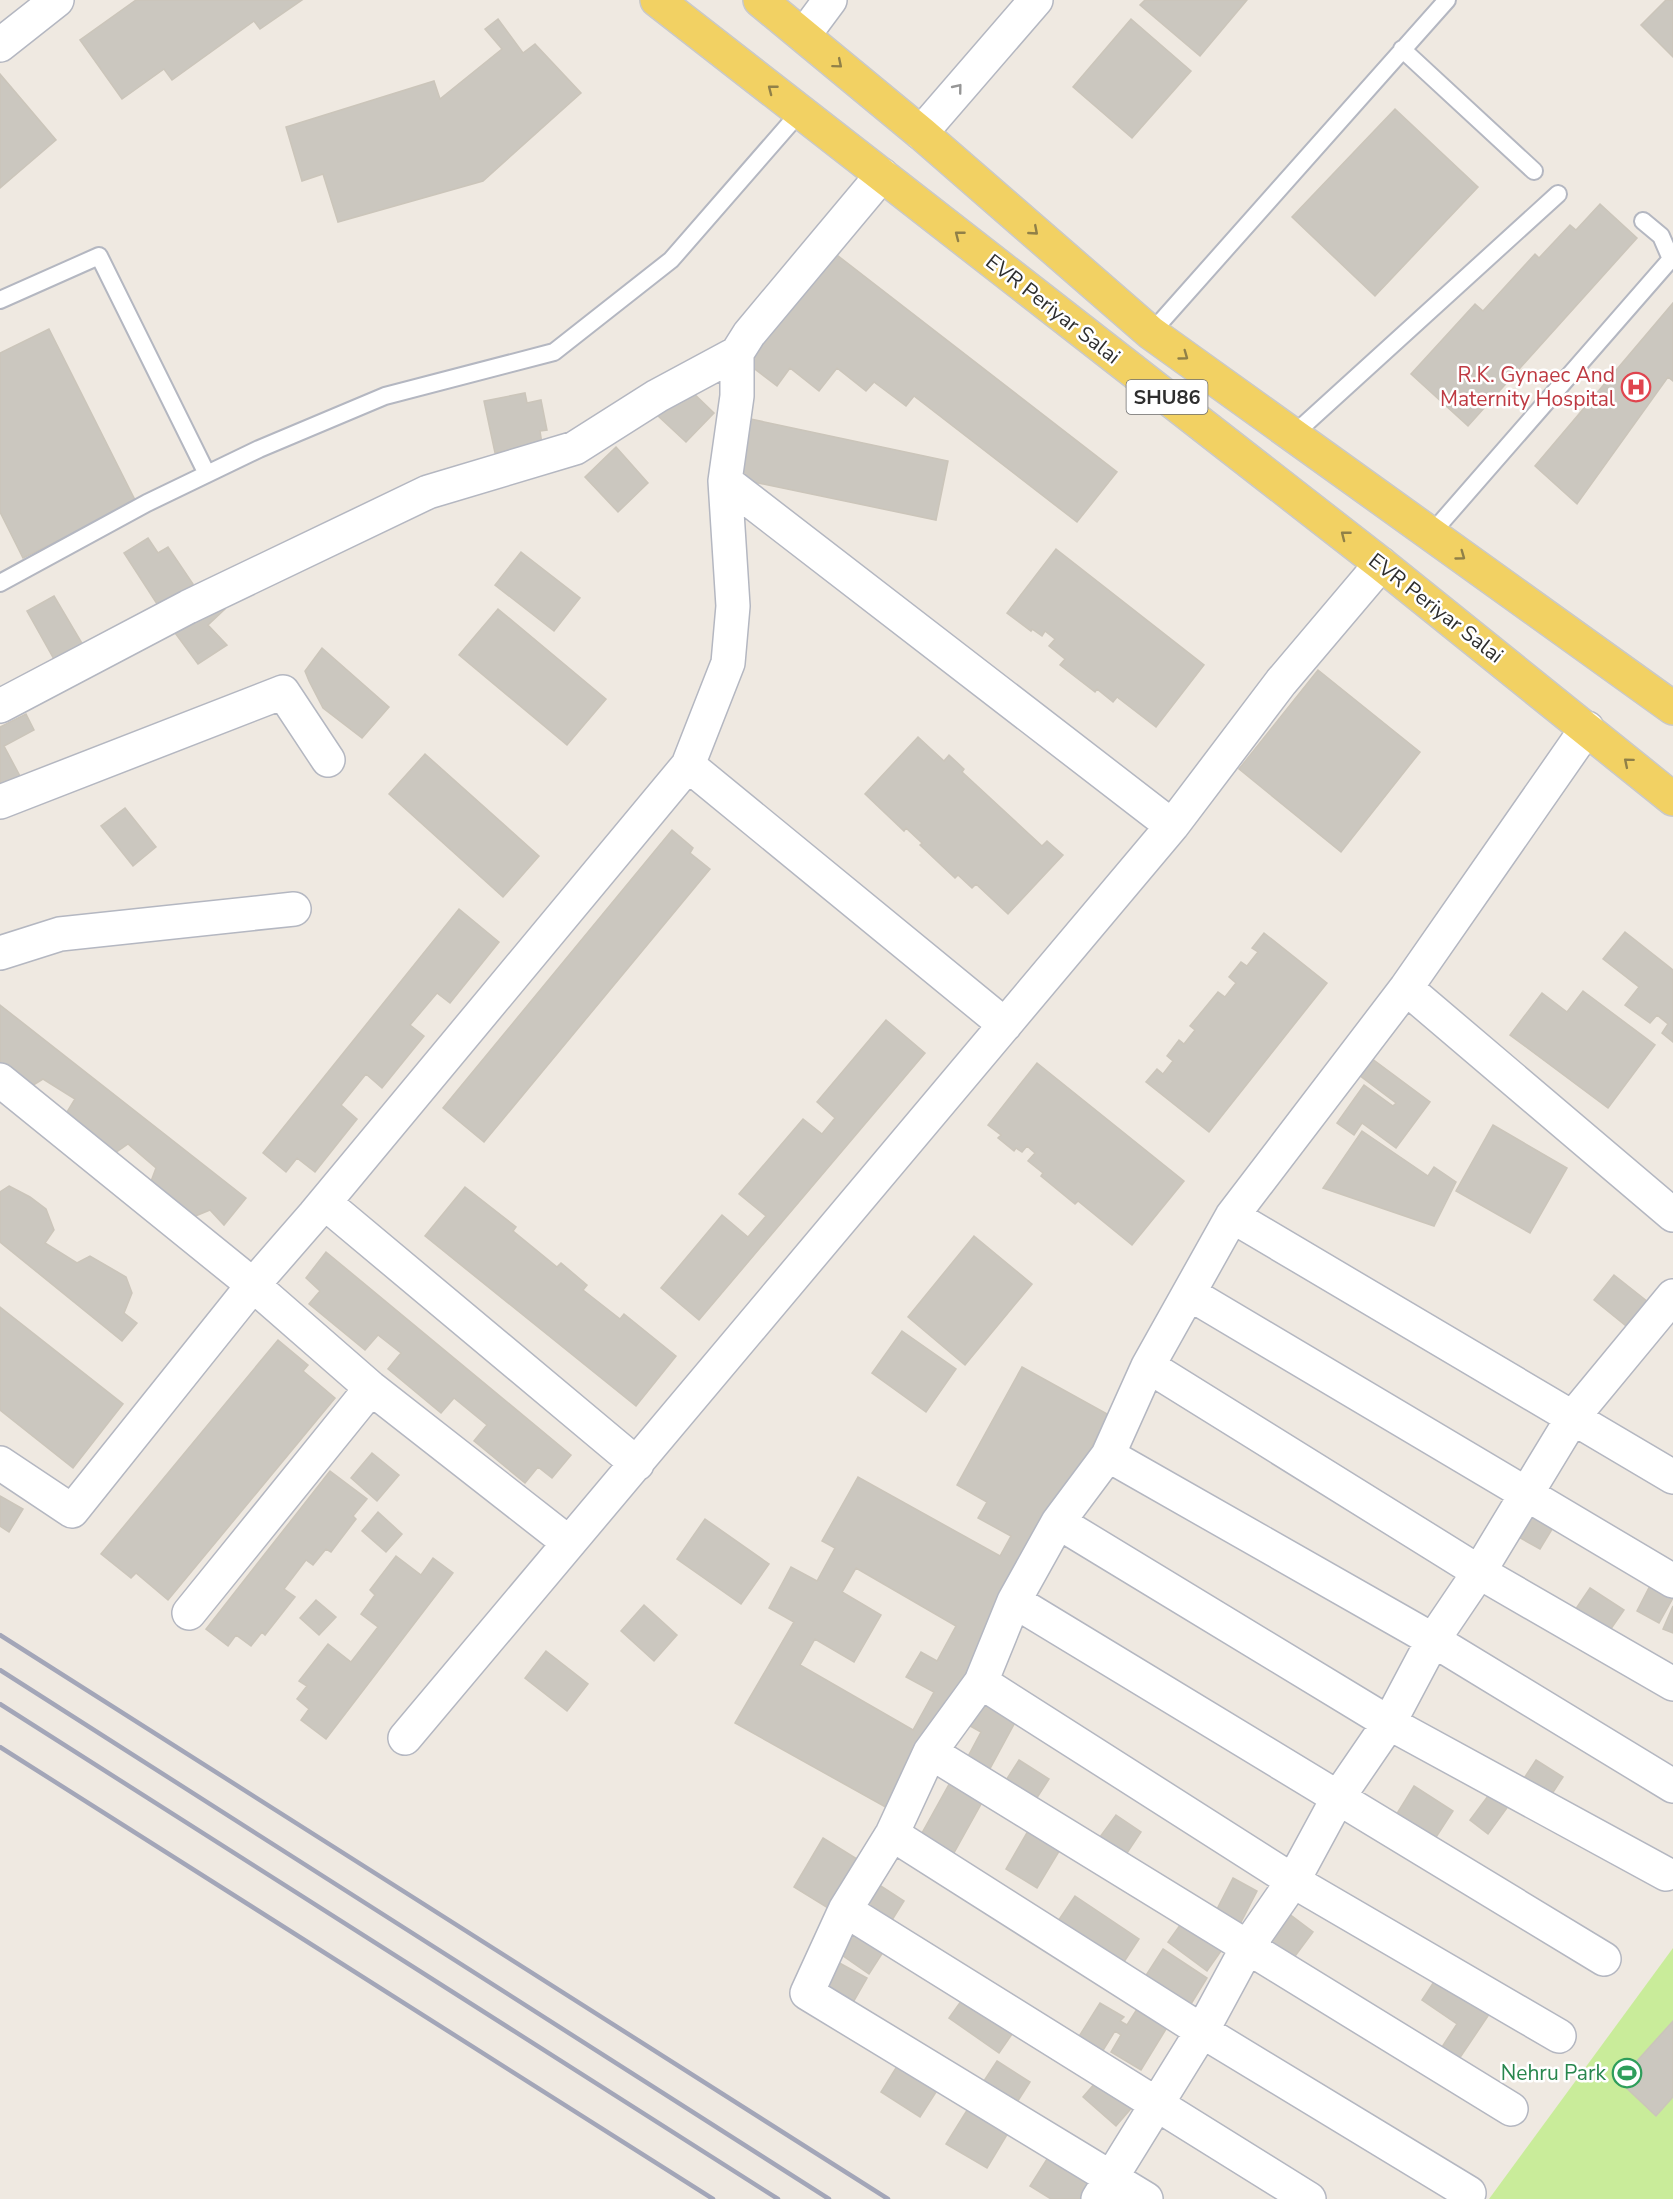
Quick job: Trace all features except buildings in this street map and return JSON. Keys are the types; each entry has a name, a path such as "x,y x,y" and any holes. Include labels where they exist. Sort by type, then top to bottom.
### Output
{"main road":[{"name":"EVR Periyar Salai","path":"657,0 1382,564 1673,799"},
{"name":"EVR Periyar Salai","path":"765,1 1151,333 1673,708"}],"street":[{"path":"0,45 57,0"},
{"path":"804,35 830,0"},
{"path":"921,133 1036,0"},
{"path":"0,706 188,607 428,492 575,448 657,396 737,353 749,334 882,175"},
{"path":"0,1463 72,1511 253,1285 325,1203 688,765 728,663 733,606 725,481 737,396 737,353"},
{"path":"725,481 1172,826"},
{"path":"405,1738 1172,826 1281,682 1382,564"},
{"path":"0,802 283,692 328,760"},
{"path":"1146,2199 1105,2188 807,1993 845,1910 892,1834 930,1752 981,1682 1014,1601 1058,1522 1108,1455 1148,1366 1232,1216 1406,988 1587,728"},
{"path":"688,765 1005,1025"},
{"path":"0,953 60,934 294,909"},
{"path":"1406,988 1673,1215"},
{"path":"0,1080 253,1285 371,1388 569,1543"},
{"path":"325,1203 637,1464"},
{"path":"1232,1216 1673,1477"},
{"path":"1190,1294 1673,1581"},
{"path":"1105,2188 1159,2104 1248,1946 1293,1881 1339,1796 1389,1723 1433,1640 1479,1572 1573,1417 1673,1296"},
{"path":"1148,1366 1479,1572 1673,1684"},
{"path":"189,1613 371,1388"},
{"path":"1108,1455 1433,1640 1673,1786"},
{"path":"1058,1522 1389,1723 1666,1874"},
{"path":"1014,1601 1605,1959"},
{"path":"981,1682 1293,1881 1559,2036"},
{"path":"930,1752 1511,2109"},
{"path":"892,1834 1202,2031 1469,2193"},
{"path":"845,1910 1309,2199"}],"lane":[{"path":"1151,333 1447,0"},
{"path":"1402,49 1534,171"},
{"path":"0,583 147,503 207,474 385,396 555,352 670,260 801,112"},
{"path":"1293,435 1558,194"},
{"path":"1431,534 1671,259 1661,236 1643,221"},
{"path":"0,300 99,256 207,474"}],"green space":[{"name":"Nehru Park","path":"1673,1948 1673,2199 1489,2199"}],"railway":[{"path":"0,1635 888,2199"},
{"path":"0,1670 829,2199"},
{"path":"0,1704 778,2199"},
{"path":"0,1747 713,2199"}],"place":[{"name":"R.K. Gynaec And Maternity Hospital","path":"1636,387"},
{"name":"Nehru Park","path":"1627,2073"}]}
